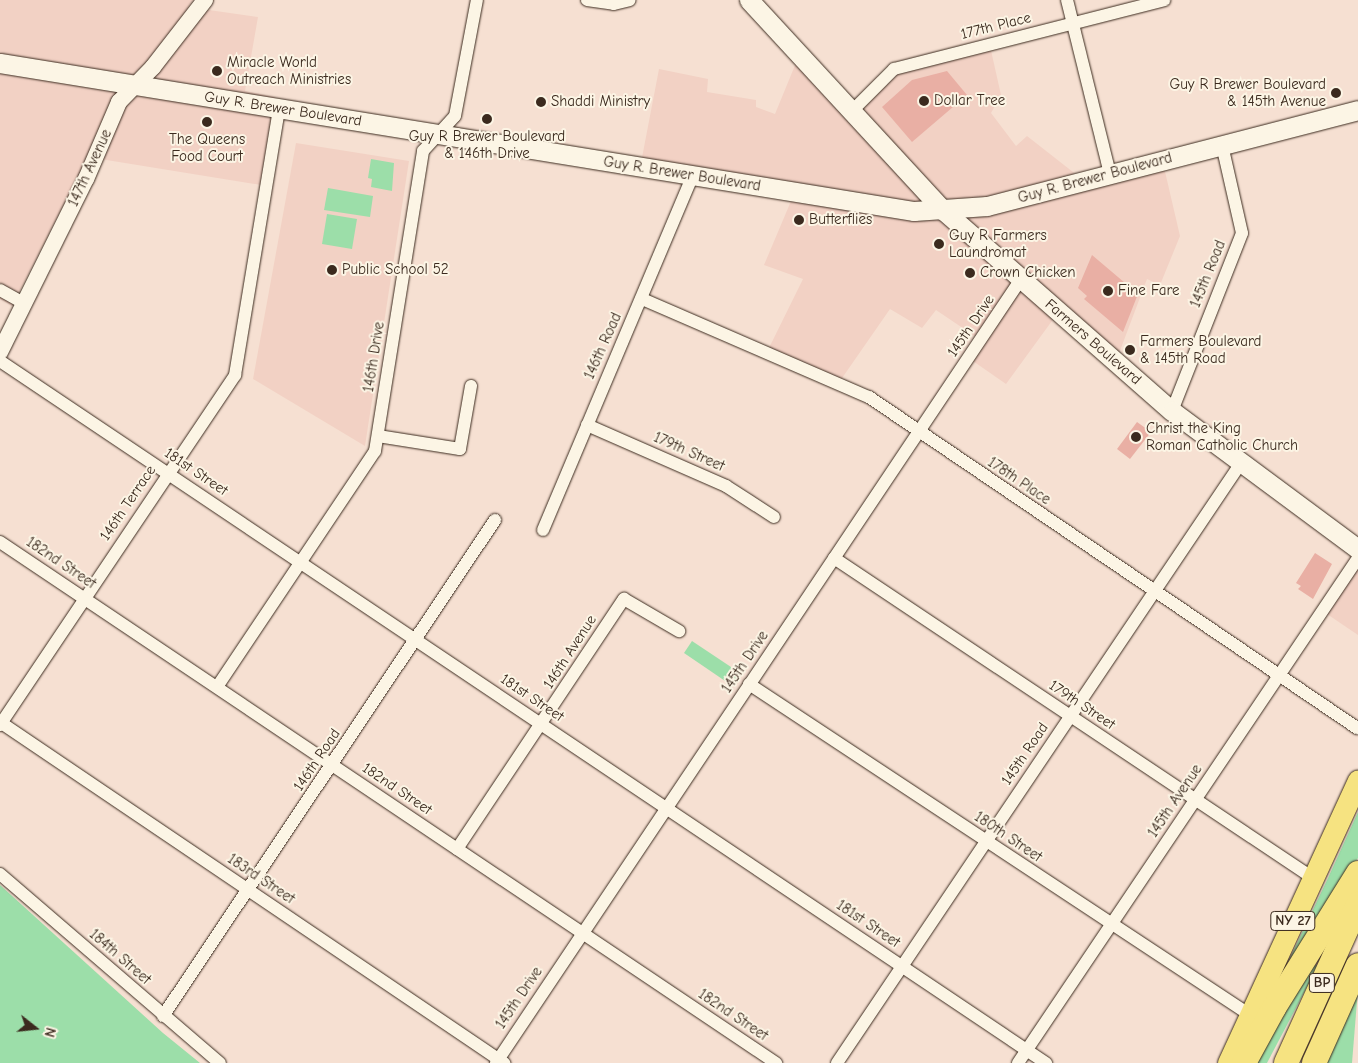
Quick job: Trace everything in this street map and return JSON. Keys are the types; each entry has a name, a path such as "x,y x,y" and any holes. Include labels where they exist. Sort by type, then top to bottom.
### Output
{"highway":[{"path":"1244,1063 1274,1008 1358,873"},
{"name":"BP","path":"1286,1063 1358,904"},
{"name":"BP","path":"1314,1063 1358,965"}],"main road":[{"name":"Farmers Boulevard","path":"749,0 944,212 1172,411 1358,549"},
{"name":"Guy R. Brewer Boulevard","path":"0,63 914,211 944,212 987,206 1358,110"},
{"name":"NY 27","path":"1228,1063 1358,780"}],"street":[{"name":"147th Avenue","path":"0,352 25,304 120,102 205,0"},
{"name":"146th Drive","path":"216,687 375,451 424,151 455,116 476,0"},
{"path":"587,0 614,4 630,0"},
{"path":"1067,0 1110,174"},
{"name":"177th Place","path":"851,112 894,70 1164,0"},
{"name":"146th Terrace","path":"1,723 235,375 279,108"},
{"name":"145th Road","path":"1172,411 1242,233 1222,145"},
{"name":"146th Road","path":"543,530 693,175"},
{"name":"145th Drive","path":"499,1062 582,933 1021,279"},
{"path":"0,290 25,304"},
{"name":"178th Place","path":"642,299 869,397 1153,593 1357,728"},
{"name":"181st Street","path":"0,361 1046,1063"},
{"path":"378,436 460,449 471,386"},
{"name":"179th Street","path":"587,425 726,486 774,517"},
{"name":"145th Road","path":"837,1063 1241,463"},
{"name":"146th Road","path":"163,1016 417,640 495,520"},
{"name":"182nd Street","path":"0,542 776,1063"},
{"name":"179th Street","path":"834,558 1312,878"},
{"name":"145th Avenue","path":"1018,1063 1358,558"},
{"name":"146th Avenue","path":"458,849 624,599 679,631"},
{"name":"180th Street","path":"749,684 1110,925 1250,1015"},
{"name":"183rd Street","path":"1,723 499,1062"},
{"name":"184th Street","path":"0,874 220,1063"}],"shaded area":[{"path":"0,0 193,0 188,7 258,17 245,91 275,97 261,185 88,157 12,306 0,299"},
{"path":"990,46 1001,95 991,113 1016,146 1027,136 1087,183 1163,163 1180,236 1160,285 1147,279 1115,364 1057,314 1006,384 970,359 982,341 936,310 922,328 890,309 840,381 768,350 803,279 764,265 794,194 640,168 659,69 708,79 707,92 756,100 756,107 775,114 798,58 850,115 898,71"},
{"name":"Public School 52","path":"296,143 409,161 365,446 253,379"},
{"path":"1358,563 1358,635 1324,612"}],"green space":[{"path":"371,159 394,163 392,191 371,187 372,179 368,178"},
{"path":"328,188 373,196 370,217 324,210"},
{"path":"327,214 357,219 352,249 322,244"},
{"path":"692,641 740,673 731,685 684,653"},
{"path":"1358,812 1358,858 1279,981 1328,878"},
{"path":"0,885 163,1033 200,1063 0,1063"},
{"path":"1312,964 1318,966 1267,1063 1254,1063"},
{"path":"1358,989 1352,1063 1325,1063"}],"building":[{"name":"Dollar Tree","path":"947,71 967,95 912,142 882,107 912,80"},
{"name":"Fine Fare","path":"1092,255 1138,294 1123,332 1084,299 1087,296 1078,288"},
{"name":"Christ the King Roman Catholic Church","path":"1137,422 1151,432 1130,459 1117,449"},
{"path":"1315,553 1332,564 1313,599 1298,589 1301,586 1296,583"}],"place":[{"name":"Miracle World Outreach Ministries","path":"217,71"},
{"name":"Guy R Brewer Boulevard & 145th Avenue","path":"1336,93"},
{"name":"Dollar Tree","path":"924,101"},
{"name":"Shaddi Ministry","path":"541,102"},
{"name":"Guy R Brewer Boulevard & 146th Drive","path":"487,119"},
{"name":"The Queens Food Court","path":"207,122"},
{"name":"Butterflies","path":"799,220"},
{"name":"Guy R Farmers Laundromat","path":"939,244"},
{"name":"Public School 52","path":"332,270"},
{"name":"Crown Chicken","path":"970,273"},
{"name":"Fine Fare","path":"1108,291"},
{"name":"Farmers Boulevard & 145th Road","path":"1130,350"},
{"name":"Christ the King Roman Catholic Church","path":"1136,437"}]}
